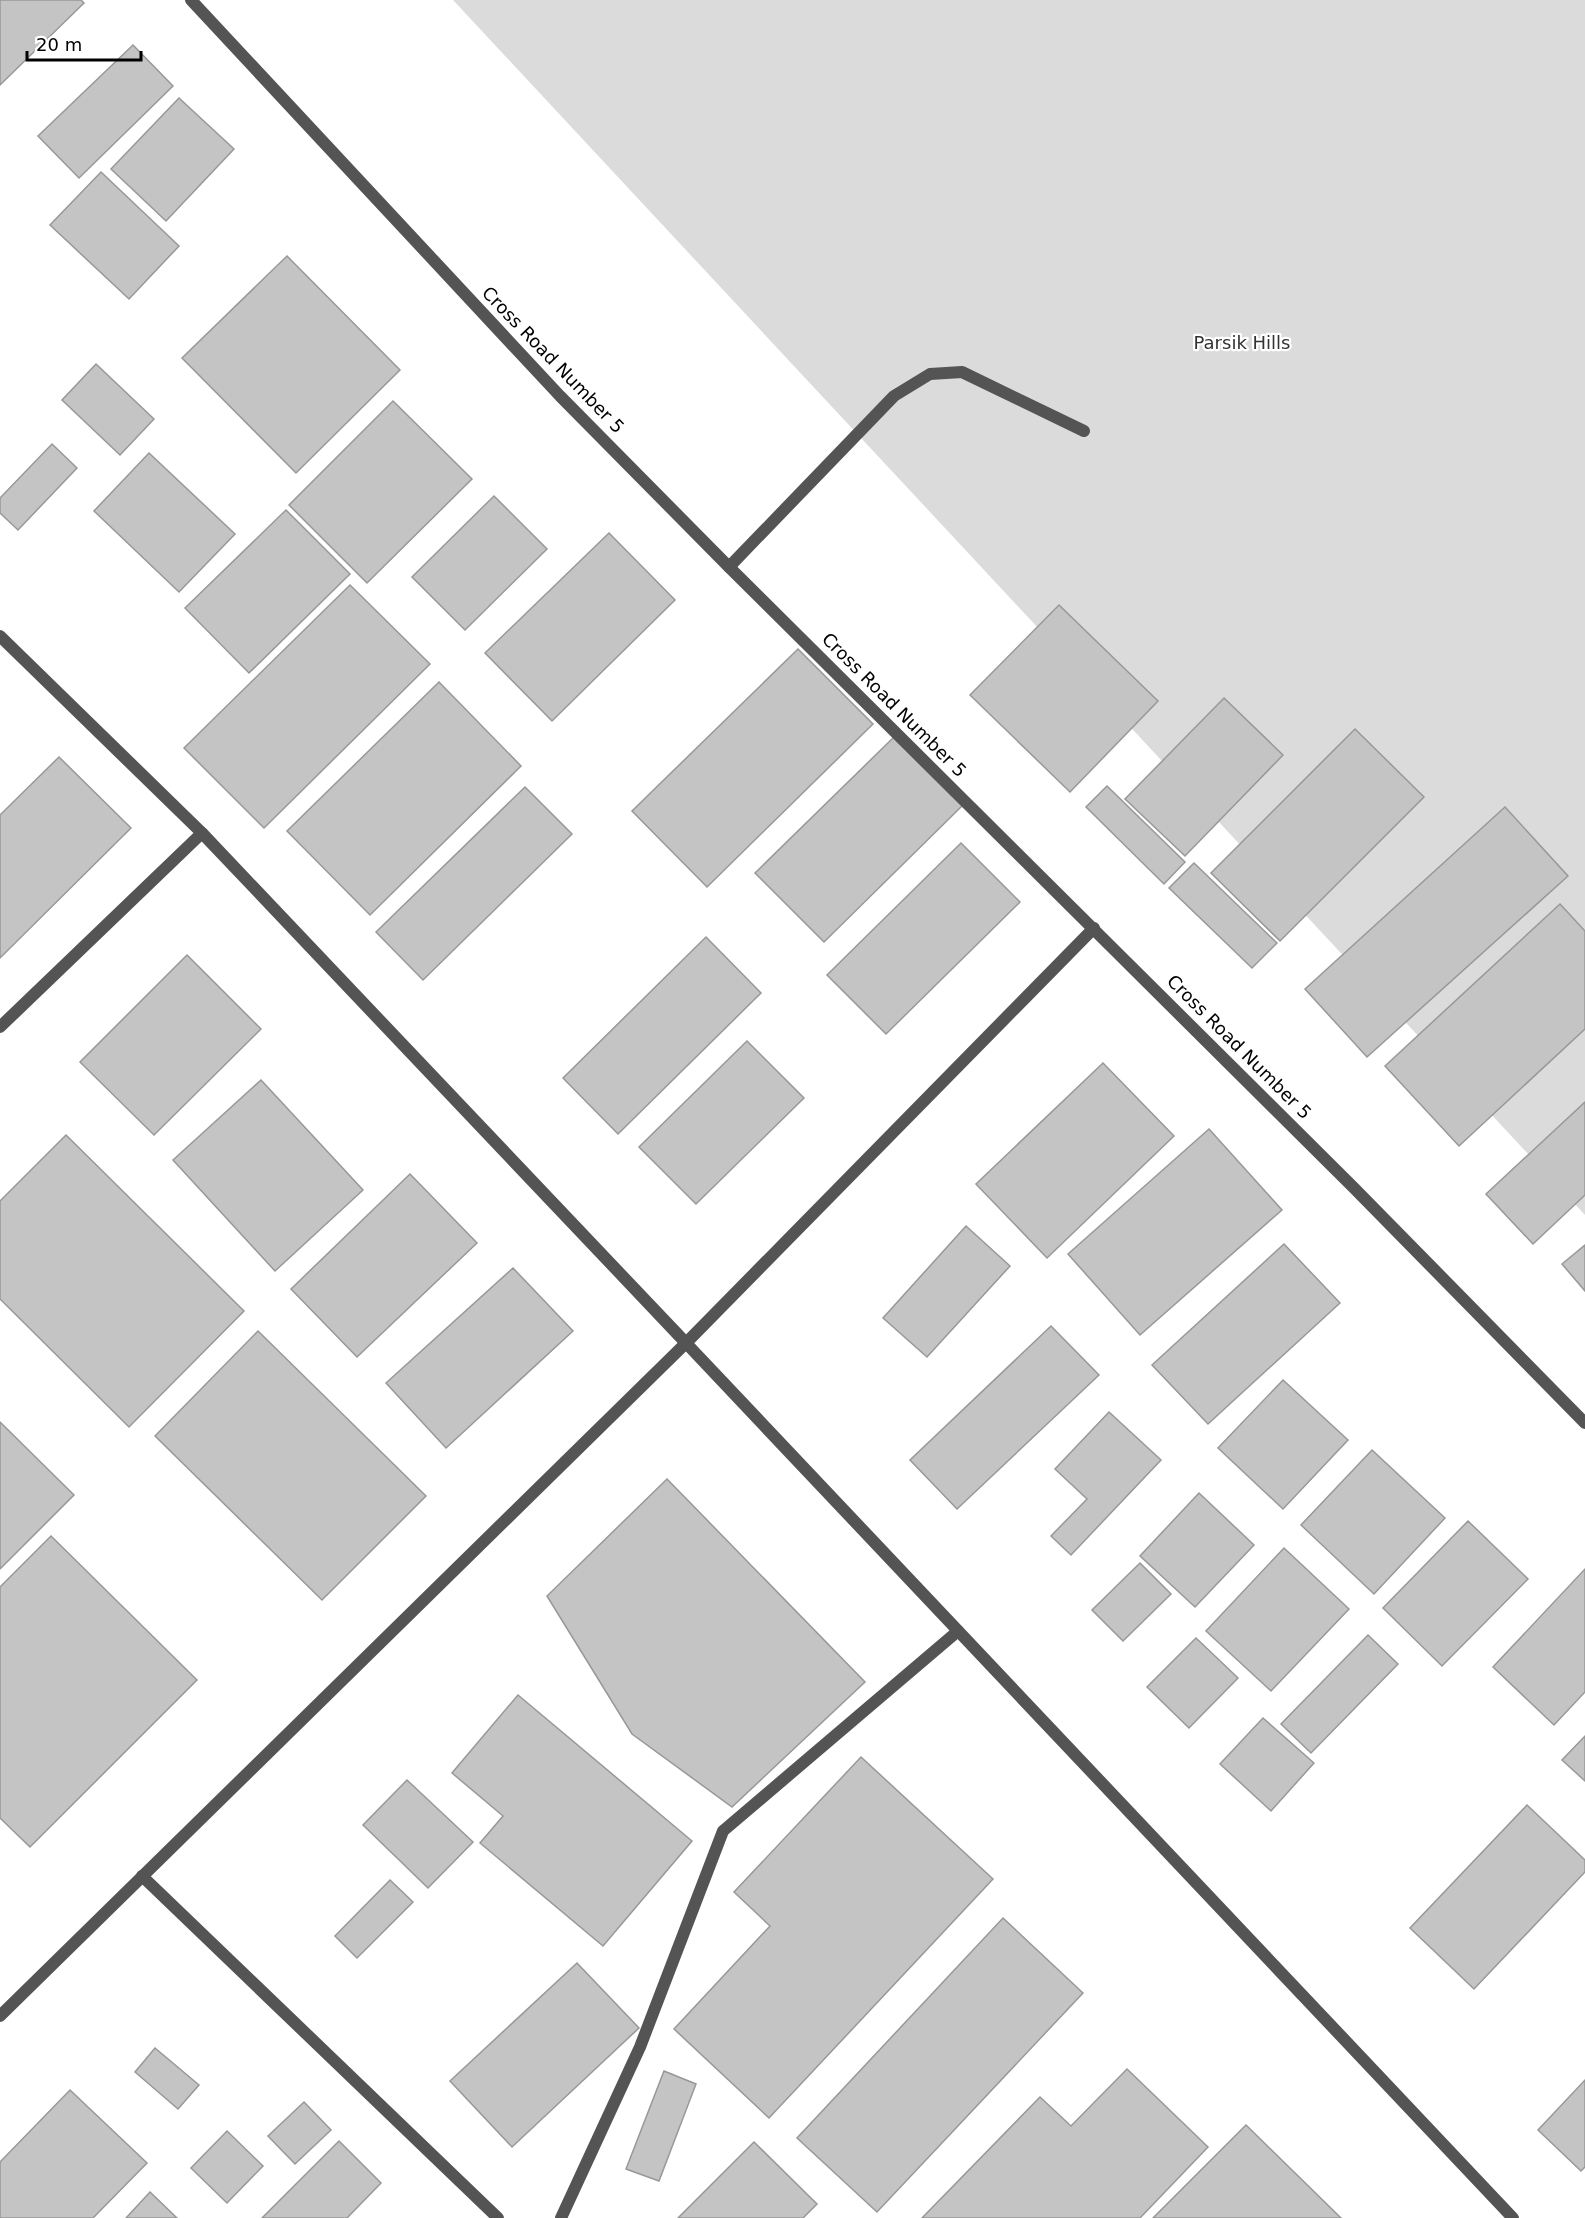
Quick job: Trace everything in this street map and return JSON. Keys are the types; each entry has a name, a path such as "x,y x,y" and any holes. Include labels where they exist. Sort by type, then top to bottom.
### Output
{"street":[{"name":"Cross Road Number 5","path":"191,0 560,396 1354,1188 1585,1423"},
{"path":"729,567 894,396 930,374 962,372 1084,431"},
{"path":"0,636 202,833 1513,2218"},
{"path":"0,1027 202,833"},
{"path":"0,2016 686,1343 1094,928"},
{"path":"561,2218 640,2047 723,1831 958,1631"},
{"path":"142,1876 498,2218"}],"green space":[{"name":"Parsik Hills","path":"453,0 1585,0 1585,1215"}],"building":[{"path":"0,0 81,0 84,3 0,85"},
{"path":"133,45 173,86 79,178 38,136"},
{"path":"179,98 234,149 166,221 111,169"},
{"path":"101,172 179,246 129,299 50,225"},
{"path":"287,256 400,370 296,473 182,358"},
{"path":"96,364 154,419 120,455 62,400"},
{"path":"393,401 472,479 367,583 289,505"},
{"path":"52,444 77,468 18,530 0,513 0,498"},
{"path":"149,453 235,534 179,592 94,511"},
{"path":"494,496 547,549 465,630 412,577"},
{"path":"286,510 350,574 249,673 185,608"},
{"path":"609,533 675,600 552,721 485,653"},
{"path":"350,585 430,664 264,828 184,748"},
{"path":"1059,605 1158,701 1070,792 970,695"},
{"path":"798,649 873,724 707,887 632,811"},
{"path":"439,682 521,766 370,915 287,831"},
{"path":"1224,698 1283,755 1185,856 1125,799"},
{"path":"1355,729 1424,797 1280,941 1211,873"},
{"path":"894,737 963,805 824,942 755,873"},
{"path":"59,757 131,828 0,958 0,815"},
{"path":"1107,786 1185,862 1164,884 1086,807"},
{"path":"525,787 572,834 423,980 376,932"},
{"path":"1505,807 1568,876 1367,1057 1305,989"},
{"path":"961,843 1020,902 886,1034 827,975"},
{"path":"1194,863 1277,943 1252,968 1169,888"},
{"path":"1560,904 1585,931 1585,1029 1459,1146 1385,1066"},
{"path":"706,937 761,993 618,1134 563,1078"},
{"path":"187,955 261,1029 154,1135 80,1062"},
{"path":"747,1041 804,1098 696,1204 639,1147"},
{"path":"1103,1063 1174,1136 1047,1258 976,1184"},
{"path":"261,1080 363,1190 275,1271 173,1160"},
{"path":"1585,1102 1585,1195 1533,1244 1486,1194"},
{"path":"1209,1129 1282,1210 1140,1335 1068,1254"},
{"path":"66,1135 244,1311 129,1427 0,1299 0,1201"},
{"path":"410,1174 477,1243 357,1357 291,1289"},
{"path":"966,1226 1010,1266 927,1357 883,1318"},
{"path":"1284,1244 1340,1303 1208,1424 1152,1365"},
{"path":"1585,1245 1585,1291 1562,1264"},
{"path":"513,1268 573,1331 446,1448 386,1383"},
{"path":"1051,1326 1099,1375 957,1509 910,1460"},
{"path":"258,1331 426,1496 322,1600 155,1436"},
{"path":"1283,1380 1348,1440 1283,1509 1218,1448"},
{"path":"1109,1412 1161,1460 1071,1555 1051,1536 1087,1499 1055,1469"},
{"path":"0,1422 74,1495 0,1569"},
{"path":"1372,1450 1445,1518 1374,1594 1301,1525"},
{"path":"667,1479 865,1682 732,1807 632,1734 547,1596"},
{"path":"1199,1493 1254,1545 1195,1607 1140,1556"},
{"path":"1468,1521 1528,1579 1442,1666 1383,1608"},
{"path":"51,1536 197,1680 30,1847 0,1818 0,1587"},
{"path":"1284,1548 1349,1609 1271,1691 1206,1631"},
{"path":"1140,1563 1171,1594 1123,1641 1092,1610"},
{"path":"1585,1569 1585,1692 1554,1725 1493,1667"},
{"path":"1368,1635 1398,1664 1311,1753 1281,1724"},
{"path":"1196,1638 1238,1678 1189,1728 1147,1687"},
{"path":"518,1695 692,1841 603,1946 480,1843 503,1816 452,1773"},
{"path":"1263,1718 1314,1763 1271,1811 1220,1764"},
{"path":"1585,1736 1585,1781 1562,1760"},
{"path":"861,1757 993,1879 769,2118 674,2029 770,1926 734,1892"},
{"path":"407,1780 473,1842 428,1888 363,1825"},
{"path":"1527,1805 1585,1860 1585,1872 1474,1989 1410,1928"},
{"path":"390,1880 413,1902 357,1958 335,1936"},
{"path":"1003,1918 1083,1993 877,2212 797,2138"},
{"path":"577,1963 639,2028 512,2147 450,2081"},
{"path":"155,2048 199,2085 178,2109 135,2072"},
{"path":"1127,2069 1208,2147 1140,2218 922,2218 1040,2097 1071,2126"},
{"path":"664,2071 696,2084 659,2181 626,2169"},
{"path":"1585,2080 1585,2167 1581,2171 1538,2130"},
{"path":"70,2090 147,2163 93,2218 0,2218 0,2162"},
{"path":"304,2102 331,2130 295,2164 268,2136"},
{"path":"1246,2125 1341,2218 1153,2218"},
{"path":"227,2131 263,2166 227,2203 191,2168"},
{"path":"339,2141 381,2183 347,2218 262,2218"},
{"path":"754,2142 817,2204 803,2218 678,2218"},
{"path":"150,2192 177,2218 126,2218"}]}
